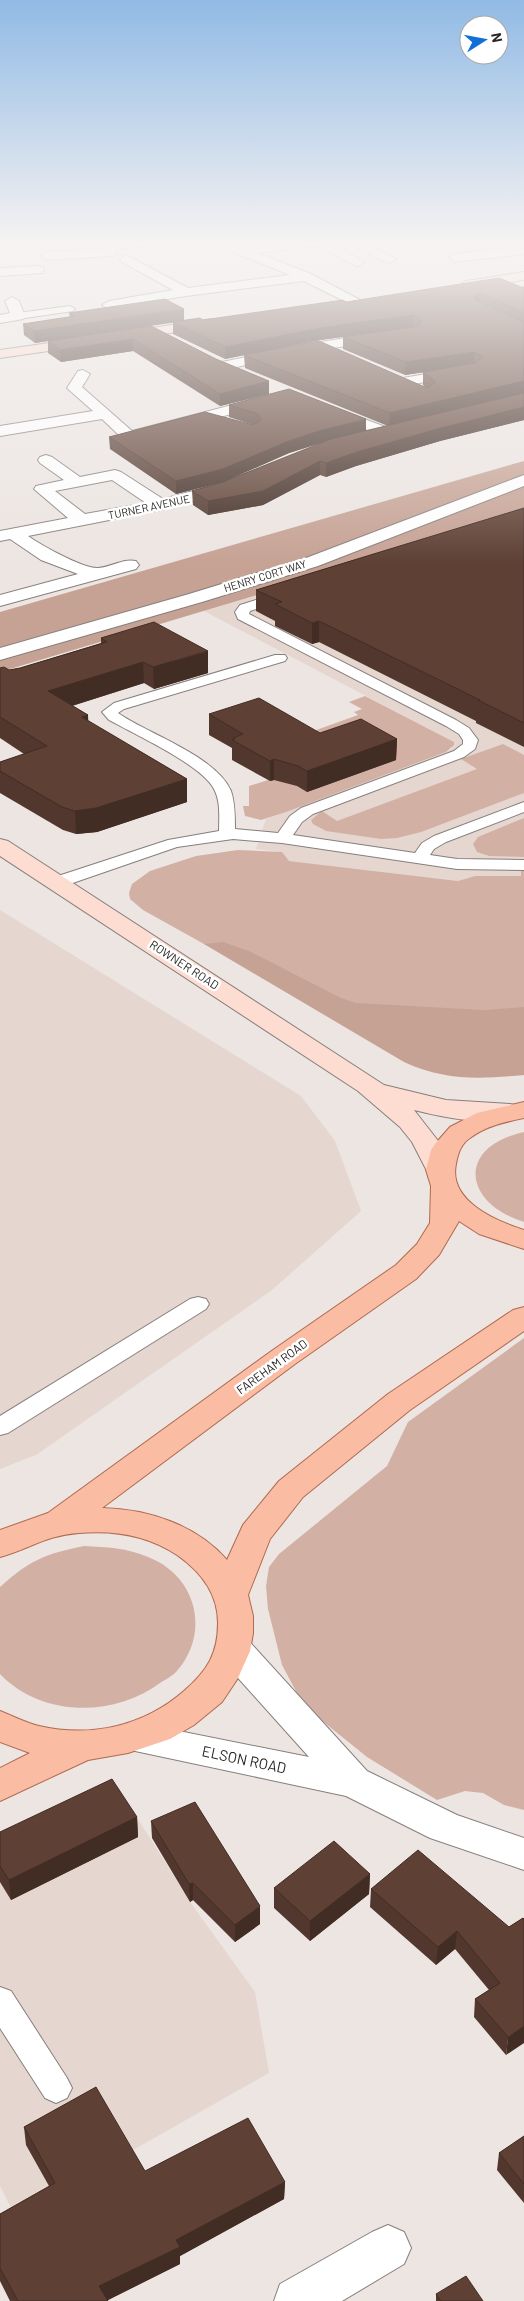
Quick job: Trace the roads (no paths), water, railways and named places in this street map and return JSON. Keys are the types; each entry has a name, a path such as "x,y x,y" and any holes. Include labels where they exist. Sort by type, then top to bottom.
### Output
{"main road":[{"path":"0,354 31,349"},
{"name":"ROWNER ROAD","path":"0,846 367,1085 397,1108 419,1131 426,1140 442,1178"},
{"name":"ROWNER ROAD","path":"367,1085 400,1099 446,1108 481,1113 520,1110"},
{"path":"520,1110 482,1120 459,1133 445,1150 442,1178 451,1200 475,1221 492,1230 524,1240"},
{"name":"FAREHAM ROAD","path":"60,1522 284,1357 406,1272 429,1249 444,1223 446,1209 442,1178"},
{"path":"231,1594 255,1534 291,1489 399,1402 524,1317"},
{"path":"0,1546 35,1529 60,1522 104,1519 146,1525 184,1541 212,1564 231,1594 237,1621 234,1649 215,1685 180,1716 134,1737 109,1743 85,1745 38,1740 0,1726"},
{"path":"0,1785 85,1745"}],"street":[{"path":"246,377 216,363 299,349"},
{"path":"328,349 348,358"},
{"path":"427,395 398,380 474,370"},
{"path":"83,374 74,388 129,437 278,397"},
{"path":"323,408 386,432"},
{"path":"0,431 105,414"},
{"path":"206,417 233,425"},
{"path":"360,439 404,428"},
{"path":"46,460 77,482"},
{"path":"83,521 42,489 115,474 160,505"},
{"name":"TURNER AVENUE","path":"7,535 201,496 246,480"},
{"name":"HENRY CORT WAY","path":"0,654 312,562 398,531 480,496 524,480"},
{"path":"7,535 46,556 95,574"},
{"path":"0,601 130,565"},
{"name":"ELSON ROAD","path":"234,1649 354,1782"},
{"name":"ELSON ROAD","path":"134,1737 354,1782 444,1827 524,1854"},
{"path":"297,2301 388,2248"}],"lane":[{"path":"282,838 296,819 307,811 459,754 470,746 471,740 464,731 451,723 249,620 242,614 243,610 248,607 299,591"},
{"path":"226,835 227,808 222,790 216,780 184,757 114,717 109,712 119,706 280,658"},
{"path":"419,858 428,846 440,839 524,807"},
{"path":"58,882 162,846 226,835 282,838 484,866 524,865"},
{"path":"0,1427 198,1304"},
{"path":"0,2001 56,2088"}]}
